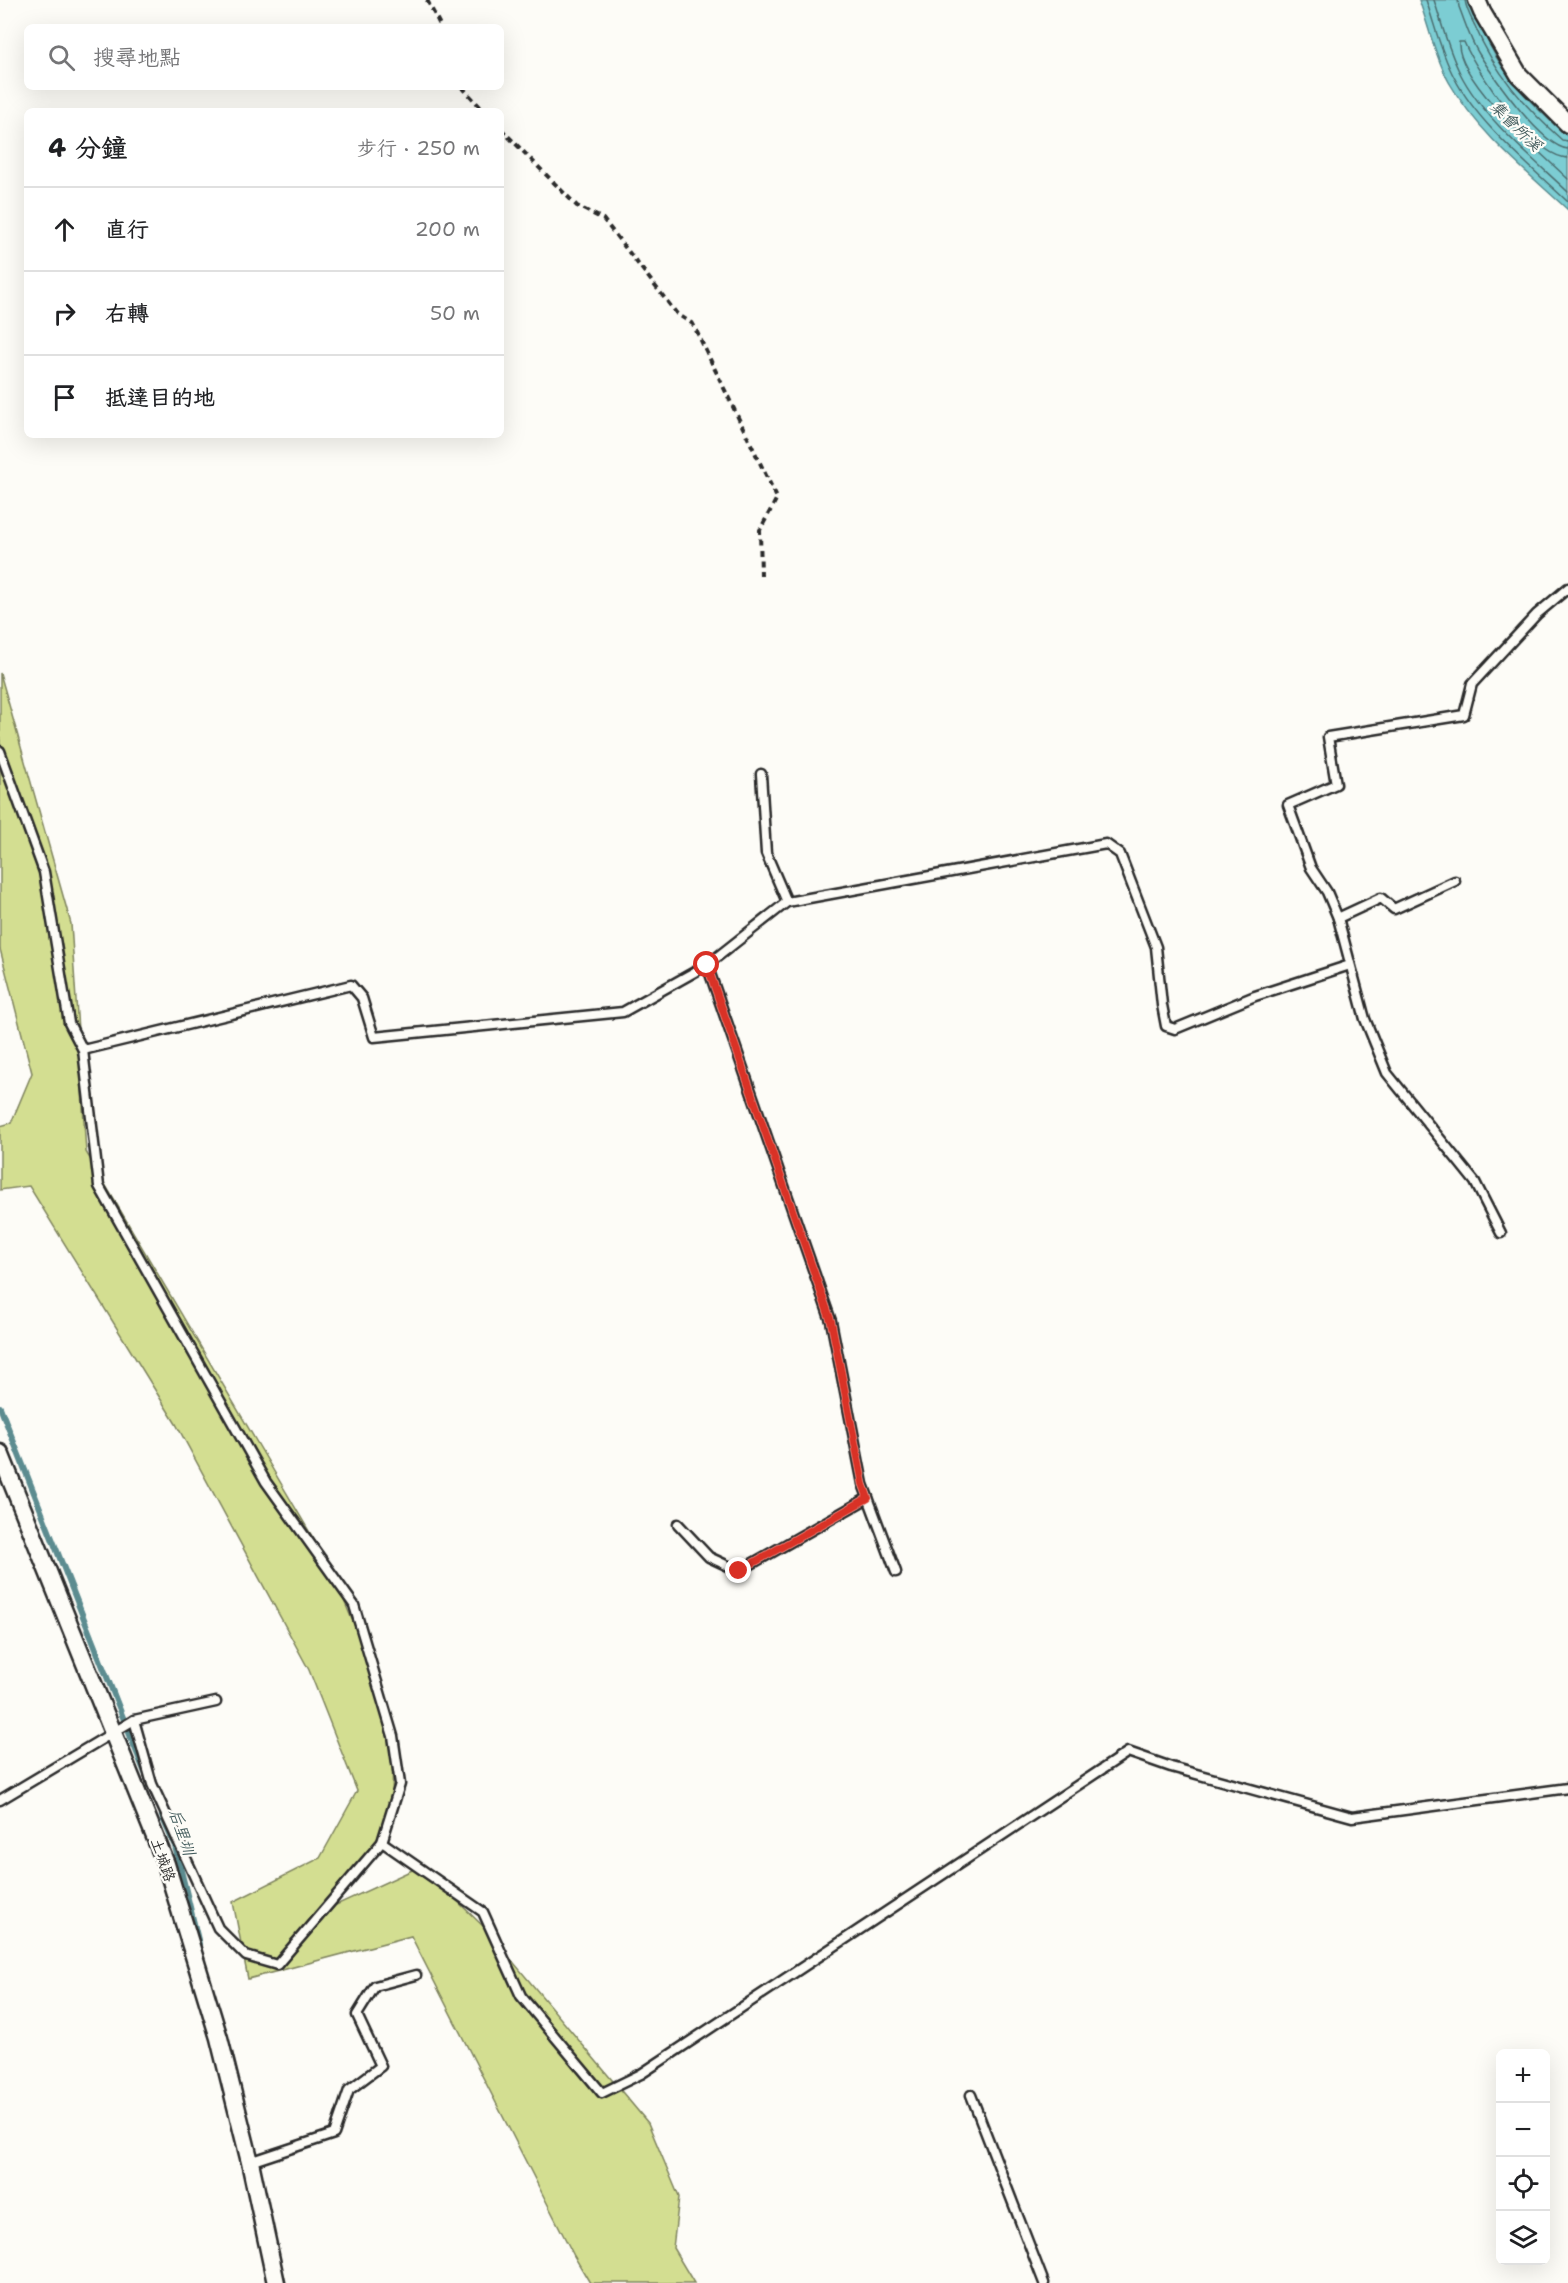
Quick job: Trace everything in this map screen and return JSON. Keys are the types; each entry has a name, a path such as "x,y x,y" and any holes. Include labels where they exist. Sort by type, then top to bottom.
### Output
{"street":[{"path":"1477,0 1519,75 1568,124"},
{"name":"土城路","path":"0,1453 166,1864 219,2038 250,2162 276,2283"}],"lane":[{"path":"1501,1233 1475,1182 1387,1073 1365,1019 1338,918 1327,892 1311,868 1288,805 1336,784 1329,737 1464,715 1472,684 1537,614 1568,588"},
{"path":"0,751 44,872 69,1023 83,1050 99,1186 266,1482 354,1605 393,1736 400,1784 382,1842 277,1965 246,1956 218,1928 152,1784 134,1720"},
{"path":"761,774 766,853 787,902"},
{"path":"83,1050 351,985 362,998 374,1037 623,1012 707,965 787,902 1106,844 1120,855 1156,947 1166,1026 1176,1029 1255,996 1350,965"},
{"path":"1338,918 1381,898 1394,909 1455,881"},
{"path":"707,965 831,1321 863,1484 896,1572"},
{"path":"678,1524 709,1557 739,1571 868,1498"},
{"path":"0,1800 134,1720 216,1702"},
{"path":"382,1842 483,1912 521,1996 602,2093 641,2074 1128,1752 1171,1767 1352,1816 1568,1788"},
{"path":"250,2162 334,2134 349,2090 381,2066 364,2035 357,2015 375,1986 416,1975"},
{"path":"970,2095 1044,2283"}],"path":[{"path":"427,0 439,24"},
{"path":"465,90 481,108"},
{"path":"504,132 577,206 603,219 677,314 693,324 777,498 760,530 761,576"}],"green space":[{"path":"0,673 71,924 86,1152 329,1565 393,1717 392,1820 334,1906 421,1866 484,1927 648,2123 679,2197 673,2248 694,2283 590,2283 574,2256 411,1936 248,1979 233,1902 320,1858 357,1791 309,1670 176,1424 29,1186 0,1190 0,1126 11,1123 32,1073 0,949"}],"water":[{"name":"集會所溪","path":"1419,0 1470,0 1496,58 1514,83 1568,137 1568,210 1488,135 1461,101 1440,62"}],"waterway":[{"name":"后里圳","path":"0,1407 145,1773"},
{"name":"后里圳","path":"162,1816 175,1846 199,1944"}],"route":[{"path":"707,965 831,1321 863,1484 868,1498 739,1571"}]}
